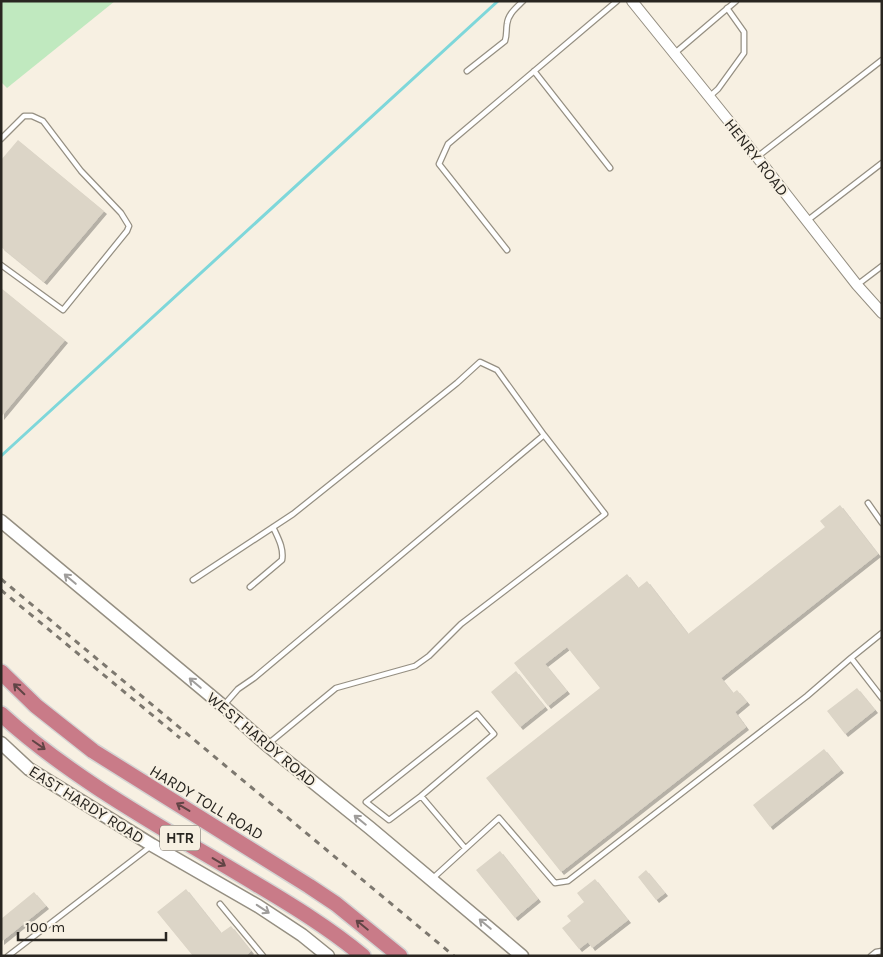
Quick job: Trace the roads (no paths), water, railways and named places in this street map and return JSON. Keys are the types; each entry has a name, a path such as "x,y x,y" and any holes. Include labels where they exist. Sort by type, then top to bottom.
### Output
{"highway":[{"name":"HARDY TOLL ROAD","path":"1,672 36,706 64,729 122,770 330,899 400,956"},
{"name":"HTR","path":"1,714 24,736 98,787 325,926 363,956"}],"main road":[{"name":"WEST HARDY ROAD","path":"1,521 522,956"},
{"name":"EAST HARDY ROAD","path":"1,743 29,769 152,845 258,906 302,935 324,955"}],"street":[{"name":"HENRY ROAD","path":"632,1 882,313"}],"lane":[{"path":"467,71 505,41 507,36 506,23 511,13 523,1"},
{"path":"507,250 439,164 448,144 617,1"},
{"path":"674,54 736,1"},
{"path":"708,97 718,89 744,53 744,32 727,8"},
{"path":"757,157 882,60"},
{"path":"534,71 610,168"},
{"path":"1,139 24,116 32,116 42,121 81,171 121,212 129,226 127,231 63,310 1,265"},
{"path":"808,221 882,163"},
{"path":"858,285 882,266"},
{"path":"193,580 294,514 457,383 480,362 497,370 605,514 461,624 429,656 415,666 336,688 267,745"},
{"path":"224,706 238,689 254,678 544,435"},
{"path":"868,503 882,522"},
{"path":"250,587 282,560 283,553 273,527"},
{"path":"431,880 499,818 555,883 568,880 807,696 882,633"},
{"path":"851,658 882,698"},
{"path":"477,714 494,734 421,796 389,820 366,802 477,714"},
{"path":"421,796 465,848"},
{"path":"8,956 152,845"},
{"path":"220,904 263,956"},
{"path":"871,956 876,952 882,951"}],"waterway":[{"path":"1,456 498,1"}],"railway":[{"path":"1,579 454,956"},
{"path":"1,590 180,738"}]}
